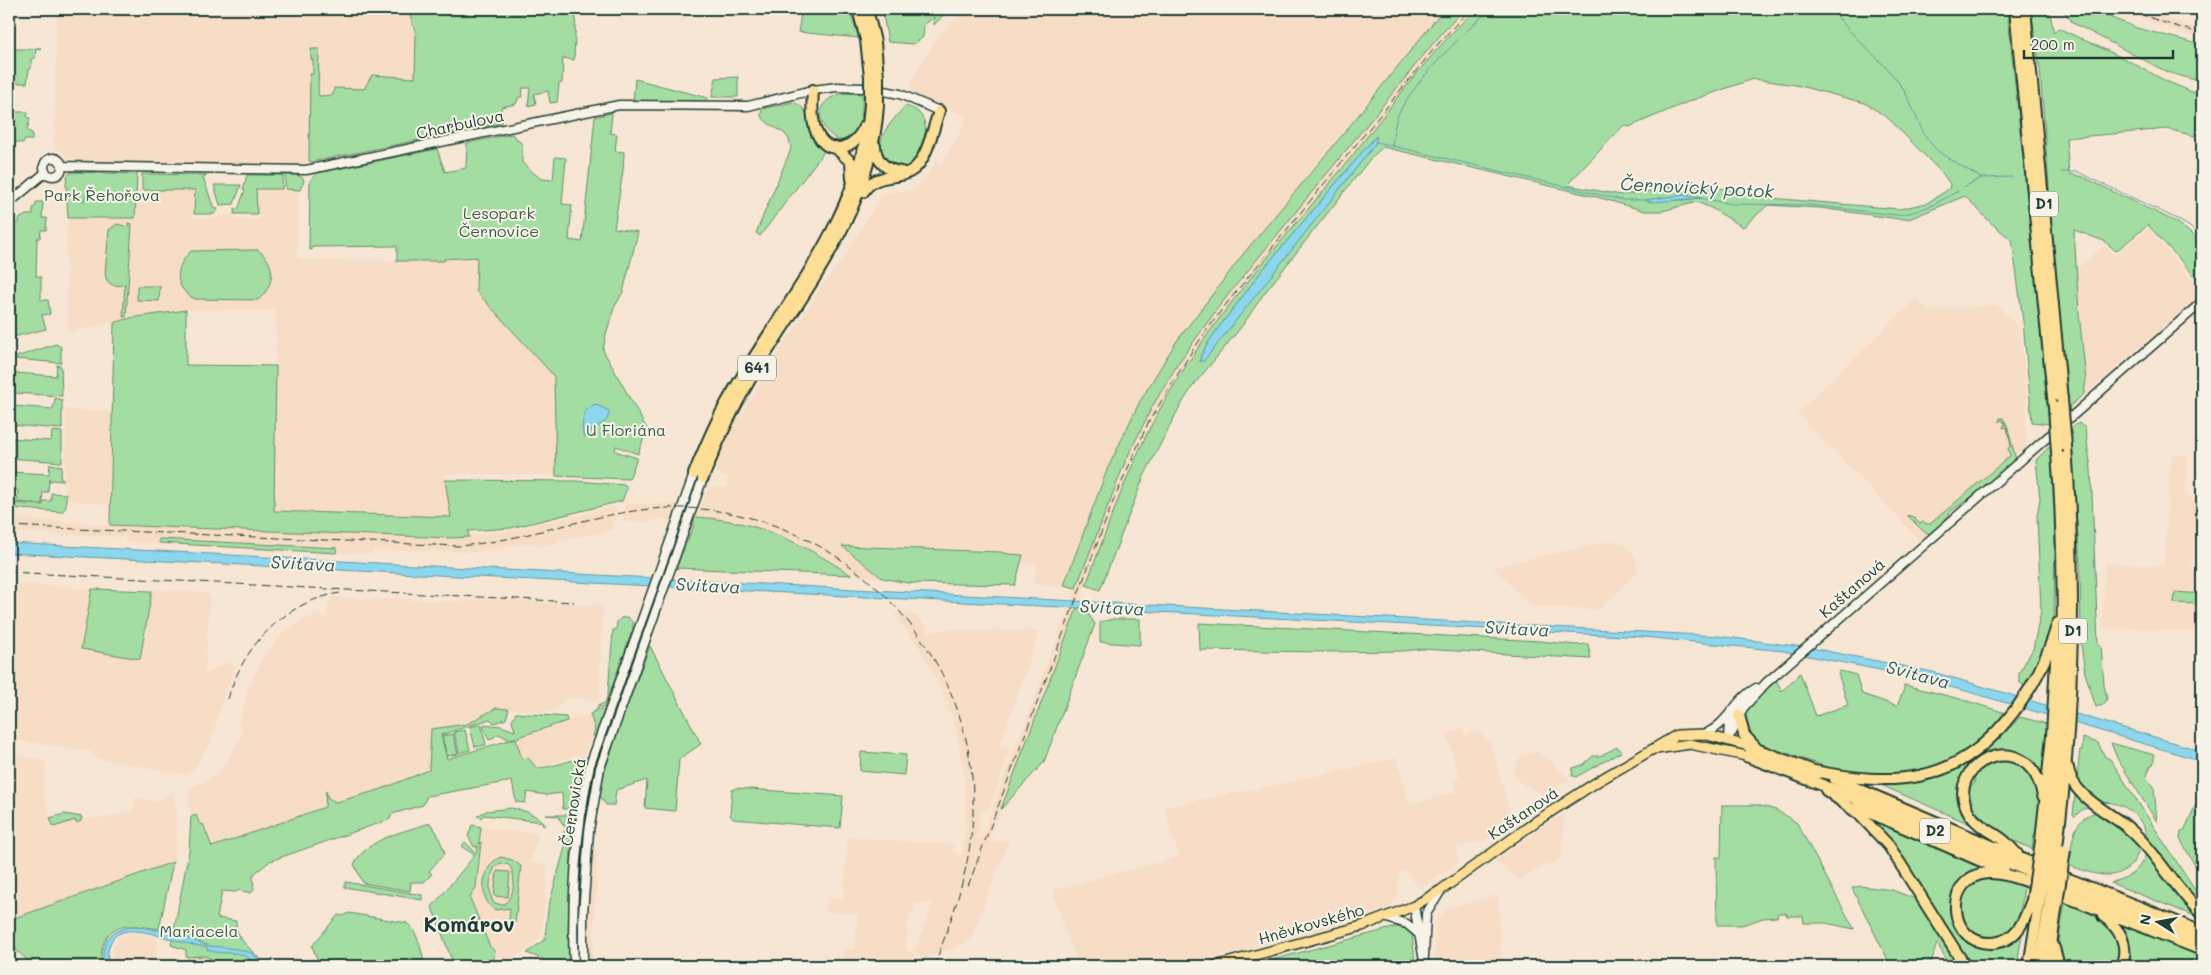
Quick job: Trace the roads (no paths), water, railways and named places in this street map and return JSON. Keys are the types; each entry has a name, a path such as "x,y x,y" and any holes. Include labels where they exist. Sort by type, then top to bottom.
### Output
{"highway":[{"name":"641","path":"858,9 874,77"},
{"name":"641","path":"699,476 746,387 823,265 853,209 866,174 875,138 875,42 866,9"},
{"name":"D1","path":"2015,9 2054,407 2064,588 2062,692 2053,846"},
{"name":"D1","path":"2025,9 2066,446 2072,568 2062,692"},
{"path":"813,90 816,132 822,142 835,147 852,165 851,193"},
{"name":"641","path":"699,476 712,431 728,401 820,252 851,193 874,105"},
{"path":"835,147 848,146 858,139 874,105"},
{"path":"853,209 870,182 915,169 921,160 939,111"},
{"path":"875,138 876,154 882,163 893,170 907,172"},
{"path":"1814,776 1878,780 1924,775 1943,770 1970,756 1990,740 2036,680 2048,655 2058,623 2064,588"},
{"path":"2058,623 2062,692"},
{"path":"1739,715 1744,735 1759,750"},
{"name":"D1","path":"2039,966 2044,905 2064,791 2067,763 2060,738"},
{"path":"2045,804 2060,738"},
{"name":"D2","path":"1745,752 1759,750 2030,872"},
{"name":"D2","path":"1745,752 1931,819 2021,858 2030,872"},
{"path":"2021,858 2003,840 1978,824 1969,813 1965,803 1964,793 1967,778 1980,762 1999,755 2009,755 2024,761 2038,776 2053,846 2044,905 2053,932 2055,955 2059,966"},
{"path":"2067,763 2069,775 2073,783 2083,794 2128,828 2158,857 2192,905 2202,914"},
{"path":"1814,776 1836,797 1870,824 1890,846 1965,966"},
{"path":"1836,797 1872,814 2030,872"},
{"path":"1931,819 2003,840"},
{"path":"2030,872 1978,875 1962,888 1956,900 1956,913 1961,927 1971,937 1983,942 1998,942 2010,937 2044,905"},
{"path":"2065,887 2108,920 2121,935 2125,949 2121,966"},
{"path":"2065,887 2202,932"},
{"path":"2065,887 2202,942"},
{"name":"D1","path":"2030,966 2044,905"},
{"path":"2088,906 2202,950"},
{"path":"2048,966 2053,932"}],"main road":[{"name":"Charbulova","path":"62,166 306,170 619,105 748,106 813,90 837,87 862,88"},
{"path":"884,91 900,94 939,111"},
{"name":"Charbulova","path":"49,158 58,159 62,166 57,174 52,176 46,172 44,165 49,158"},
{"name":"Charbulova","path":"9,203 46,172"},
{"path":"2070,418 2202,302"},
{"name":"Kaštanová","path":"1728,739 1747,702 1766,683 1958,516 1990,492 1999,480 2050,436"},
{"name":"Černovická","path":"574,966 574,913 577,869 587,780 601,734 659,572 699,476"},
{"name":"Černovická","path":"583,966 583,914 589,831 600,768 669,573 699,476"},
{"name":"Kaštanová","path":"1703,734 1716,728 1743,698 1766,683"},
{"name":"Kaštanová","path":"1728,739 1729,721 1743,698"},
{"name":"Kaštanová","path":"1414,906 1441,890 1538,820 1600,780 1677,735 1703,734 1728,739 1745,752"},
{"path":"1690,744 1718,743 1728,739"},
{"name":"Kaštanová","path":"1654,750 1690,744 1745,752"},
{"path":"1424,956 1426,914 1441,890"},
{"path":"1414,906 1425,966"},
{"name":"Hněvkovského","path":"1215,966 1387,918 1414,906"},
{"path":"1387,918 1407,924 1420,935"}],"water":[{"path":"1376,136 1376,142 1372,148 1204,361 1200,361 1201,355 1213,335 1264,268"},
{"path":"1683,195 1701,198 1652,202 1644,200"},
{"path":"595,404 609,411 609,415 606,421 592,430 586,437 583,435 582,426 585,411"},
{"name":"Svitava","path":"9,543 1718,636 1811,648 1933,672 2202,751 2202,761 1966,691 1880,670 1783,651 1644,637 9,553"},
{"path":"135,926 163,931 211,946 252,953 264,966 258,966 245,956 239,954 215,952 207,950 207,946 194,945 144,932 129,931 117,935 109,946 108,966 103,966 104,949 109,937 118,930"}],"waterway":[{"path":"1392,147 1396,120 1412,92 1452,46 1491,9"},
{"path":"1832,9 1847,28 1880,61 1902,87 1922,130 1933,146 1981,178"},
{"name":"Černovický potok","path":"1376,142 1622,200 1644,200"},
{"name":"Černovický potok","path":"2061,172 2078,172 2177,219 2190,227 2202,239"},
{"name":"Černovický potok","path":"1964,187 1981,178 2012,177"},
{"name":"Černovický potok","path":"1700,198 1732,204 1810,205 1896,215 1928,207 1958,191"},
{"path":"82,201 84,201 86,195 89,195"}],"railway":[{"path":"968,886 1112,504 1148,423 1192,351 1223,308 1438,44 1470,9"},
{"path":"2128,9 2202,34"},
{"path":"9,526 458,546 487,543 628,512 686,508 744,516 799,536 848,565 891,602 927,647 953,698 969,754 973,813 972,833 960,891 934,966"},
{"path":"9,572 574,602"},
{"path":"228,699 244,662 255,645 269,630 284,616 301,606 320,598 340,593"}],"district":[{"name":"Komárov","path":"469,925"}],"park label":[{"name":"Park Řehořova","path":"102,195"},
{"name":"Lesopark Černovice","path":"499,222"},
{"name":"U Floriána","path":"626,430"},
{"name":"Mariacela","path":"199,931"}]}
